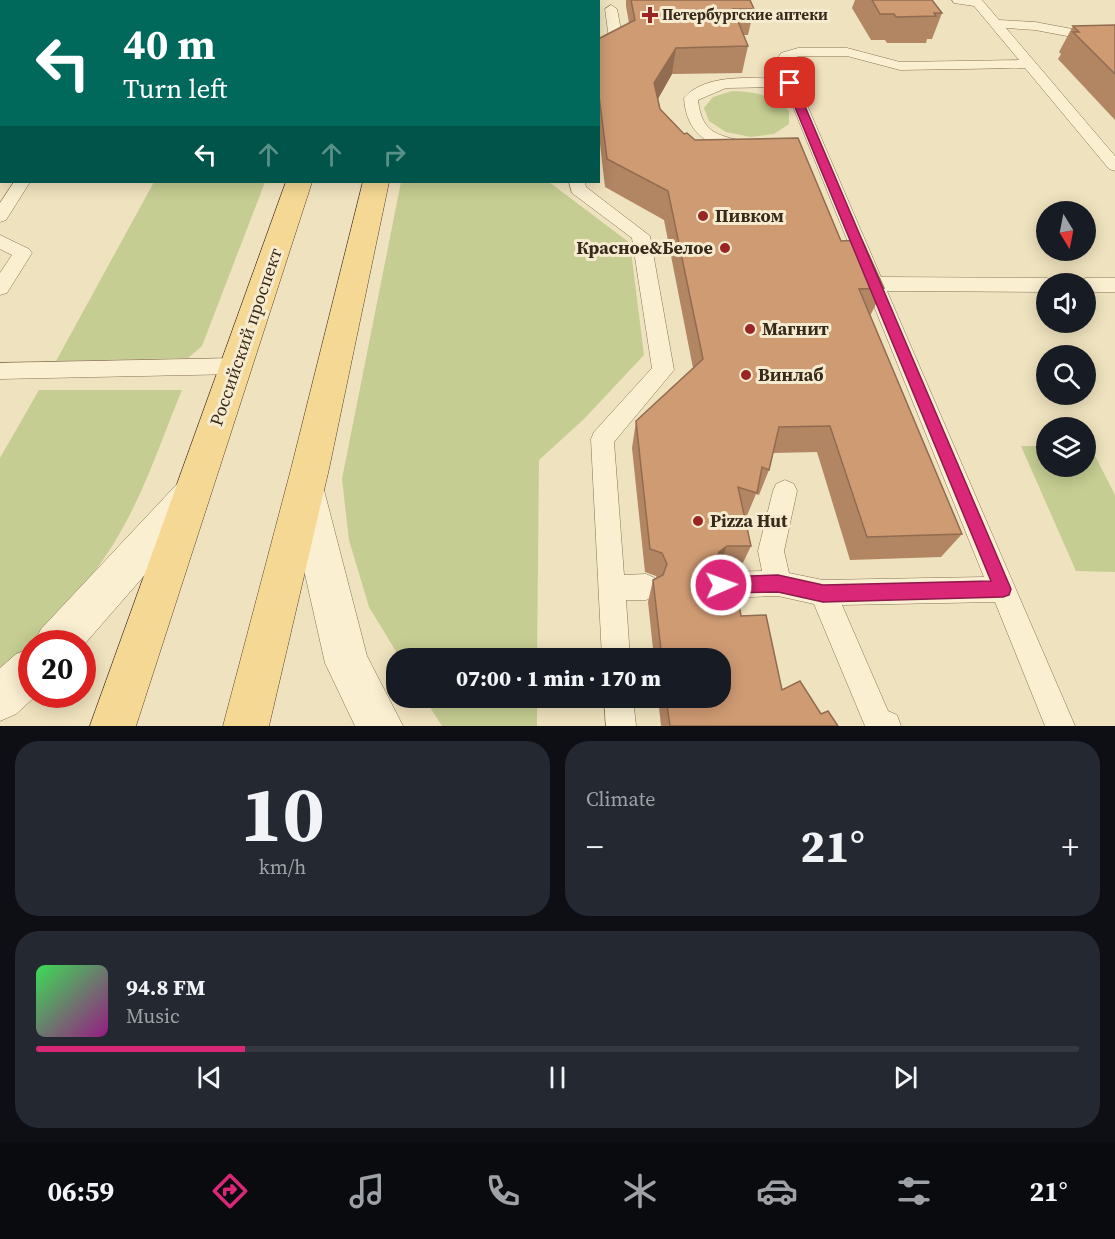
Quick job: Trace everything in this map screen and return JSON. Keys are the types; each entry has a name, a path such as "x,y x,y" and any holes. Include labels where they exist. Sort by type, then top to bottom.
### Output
{"main road":[{"name":"Российский проспект","path":"113,726 299,183"},
{"path":"246,726 305,490 376,183"}],"street":[{"path":"305,490 347,663 380,726"},
{"name":"Российский проспект","path":"69,630 192,493"},
{"path":"0,698 18,682"}],"lane":[{"path":"958,0 984,2 994,23 1115,166"},
{"path":"600,49 616,40 611,9"},
{"path":"994,23 1014,23 1115,41"},
{"path":"1028,64 900,66 847,52 798,52 786,56 782,63 811,146 875,284 1060,726"},
{"path":"759,147 732,145 711,138 697,126 691,115 691,98 705,88 727,83 790,83"},
{"path":"0,216 21,183"},
{"path":"578,183 578,189 642,236 663,370 602,439 615,648"},
{"path":"0,241 23,253 0,288"},
{"path":"875,284 1036,285"},
{"path":"1096,285 1115,285"},
{"path":"0,371 237,366"},
{"path":"778,583 771,551 784,491"},
{"path":"721,585 778,583 823,593 1003,589"},
{"path":"611,588 646,587"},
{"path":"823,593 878,721 886,726"},
{"path":"620,708 621,726"}],"green space":[{"path":"732,91 755,93 776,101 789,111 789,124 774,134 751,137 726,132 709,121 704,108 713,97"},
{"path":"153,183 265,183 202,346 188,358 56,361"},
{"path":"401,183 550,183 630,243 644,355 584,419 539,460 537,648 394,648 369,607 349,540 342,479"},
{"path":"39,390 182,390 142,488 115,542 70,603 44,630 18,630 18,657 0,675 0,458"},
{"path":"1021,446 1036,446 1036,477 1096,477 1096,458 1115,495 1115,572 1076,571"},
{"path":"430,708 537,708 537,726 442,726"}],"building":[{"path":"631,0 750,0 754,9 733,9 748,46 676,48 654,83 660,109 684,134 687,133 695,140 798,138 841,241 862,240 884,288 859,289 962,534 867,537 830,426 779,427 769,470 762,467 757,493 738,487 751,546 727,546 719,552 715,563 720,574 734,578 741,616 766,615 782,690 800,681 821,714 828,711 838,726 670,726 667,708 731,708 731,648 661,648 653,580 663,575 667,564 662,553 650,549 636,421 703,359 668,191 607,159 600,104 600,38 635,20"},
{"path":"872,0 932,0 942,13 934,13 936,16 896,17 894,14 880,14"},
{"path":"1115,25 1115,74 1073,32 1079,32 1073,26"}],"place":[{"name":"Петербургские аптеки","path":"650,15"},
{"name":"Пивком","path":"703,216"},
{"name":"Красное&Белое","path":"725,248"},
{"name":"Магнит","path":"750,329"},
{"name":"Винлаб","path":"746,375"},
{"name":"Pizza Hut","path":"698,521"}],"route":[{"path":"721,585 778,583 823,593 1003,589 790,83"}]}
